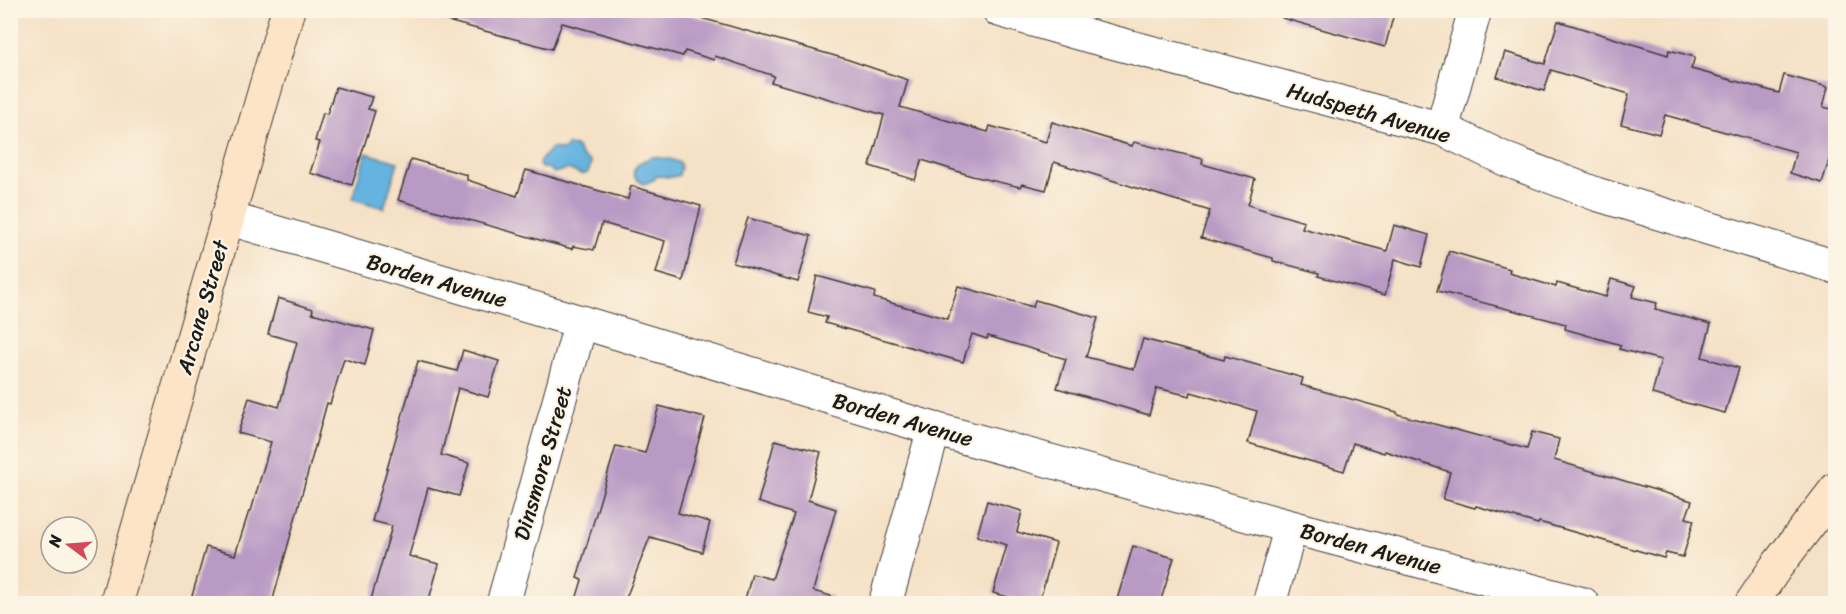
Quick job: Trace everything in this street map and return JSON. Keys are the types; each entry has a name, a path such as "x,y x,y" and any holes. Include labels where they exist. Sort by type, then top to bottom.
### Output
{"street":[{"name":"Arcane Street","path":"116,603 288,10"},
{"name":"Hudspeth Avenue","path":"999,10 1077,21 1442,129 1507,160 1596,194 1836,267"},
{"path":"1442,129 1475,10"},
{"name":"Borden Avenue","path":"227,218 934,429 1583,603"},
{"name":"Dinsmore Street","path":"502,603 581,322"},
{"path":"885,603 934,429"},
{"path":"1751,603 1836,489"},
{"path":"1269,603 1291,526"}],"water":[{"path":"568,145 576,147 583,157 591,162 586,174 568,169 554,173 548,168 541,168 540,161 551,148 563,150"},
{"path":"366,153 398,162 384,208 352,199"},
{"path":"653,157 680,163 679,175 657,176 654,180 644,184 638,180 634,172 635,168"}],"building":[{"path":"441,10 673,10 846,59 908,80 900,107 988,132 990,126 1046,142 1052,122 1132,146 1134,142 1203,159 1202,164 1255,179 1248,205 1304,222 1302,228 1387,251 1394,225 1429,235 1421,267 1395,259 1385,295 1318,276 1319,273 1273,261 1273,258 1201,238 1210,211 1054,162 1046,190 1022,184 1020,187 972,176 922,160 915,180 870,166 884,115 771,82 774,76 715,56 714,60 685,51 683,56 562,23 552,49 440,19"},
{"path":"1283,10 1395,10 1385,47 1282,18"},
{"path":"1558,21 1668,55 1669,50 1695,57 1691,69 1779,93 1784,75 1828,87 1823,107 1836,110 1836,138 1822,183 1790,173 1796,152 1665,115 1659,134 1621,124 1629,94 1551,70 1544,91 1497,77 1505,52 1545,64"},
{"path":"336,87 372,97 368,109 375,111 352,185 310,173 320,142 315,141 323,113 327,114"},
{"path":"411,159 467,175 467,180 517,196 526,170 628,199 631,186 701,206 683,281 656,273 665,241 602,223 594,250 573,246 572,249 398,200"},
{"path":"748,218 811,236 798,282 733,263"},
{"path":"1449,251 1510,269 1509,273 1556,287 1557,283 1606,297 1611,279 1636,286 1632,297 1657,303 1655,309 1711,324 1702,357 1739,368 1725,413 1652,394 1661,360 1619,349 1621,345 1565,329 1566,324 1437,291"},
{"path":"817,276 875,292 874,298 948,319 958,286 1033,307 1035,300 1098,318 1086,357 1134,369 1143,339 1224,360 1225,356 1303,378 1301,385 1527,449 1532,432 1559,439 1554,460 1692,501 1686,518 1694,520 1683,557 1666,553 1664,558 1539,522 1538,524 1443,499 1450,472 1385,451 1384,453 1353,443 1344,471 1248,443 1257,411 1191,392 1190,396 1157,388 1149,415 1057,388 1066,359 988,336 987,339 972,334 963,362 825,323 827,317 808,312"},
{"path":"278,298 313,309 312,313 374,330 365,365 344,359 330,404 327,403 272,603 190,603 206,547 235,555 249,511 251,511 271,442 238,433 249,398 279,407 297,342 268,334"},
{"path":"463,350 499,361 488,397 458,388 441,455 469,463 459,496 428,488 409,556 439,564 428,603 370,603 392,526 372,521 418,361 457,371"},
{"path":"659,406 705,418 678,513 710,522 702,552 650,537 624,603 575,603 582,580 577,578 616,446 645,453"},
{"path":"775,440 821,452 808,500 836,509 813,591 831,596 830,603 744,603 752,574 772,579 794,514 758,502"},
{"path":"987,501 1022,511 1017,532 1056,543 1039,603 1030,603 993,593 1007,545 977,536"},
{"path":"1133,546 1174,558 1160,603 1116,603"}]}
